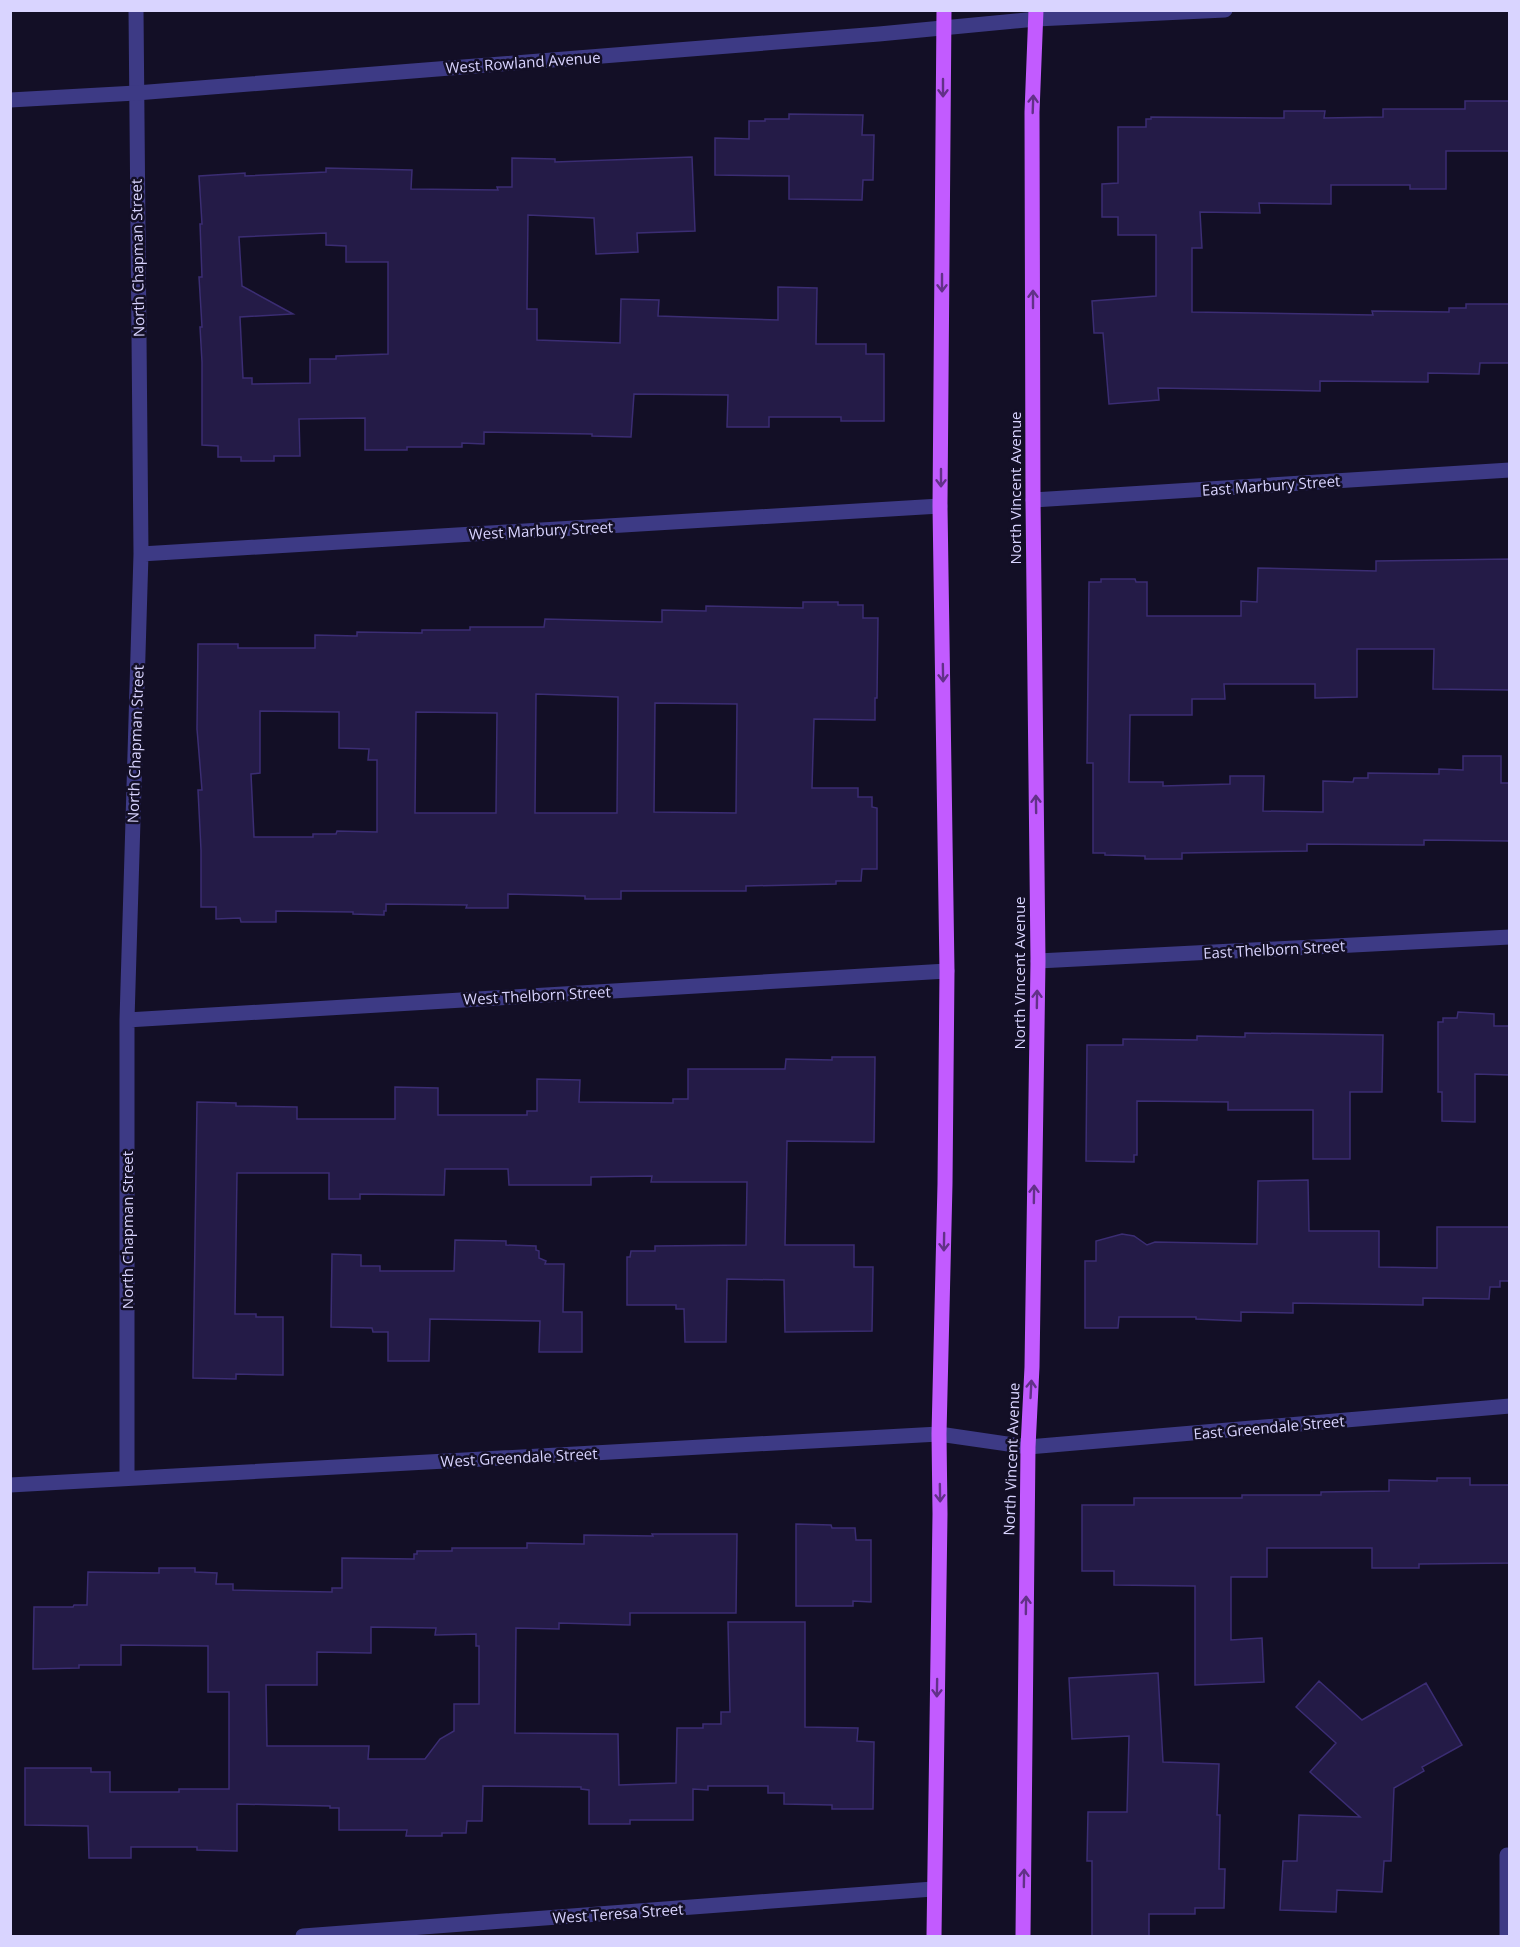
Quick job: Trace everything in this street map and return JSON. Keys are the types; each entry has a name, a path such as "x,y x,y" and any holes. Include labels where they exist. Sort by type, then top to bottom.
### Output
{"main road":[{"path":"934,1936 947,971 940,506 944,10"},
{"name":"North Vincent Avenue","path":"1023,1936 1028,1447 1032,1367 1038,961 1032,112 1036,15"}],"street":[{"name":"North Chapman Street","path":"127,1478 127,1020 141,554 136,10"},
{"name":"West Rowland Avenue","path":"10,100 136,93 944,29 1036,15 1224,10"},
{"name":"East Marbury Street","path":"1033,500 1509,470"},
{"name":"West Marbury Street","path":"141,554 940,506"},
{"name":"East Thelborn Street","path":"1038,961 1509,937"},
{"name":"West Thelborn Street","path":"127,1020 947,971"},
{"name":"East Greendale Street","path":"1028,1447 1509,1406"},
{"name":"West Greendale Street","path":"10,1485 939,1434 1028,1447"},
{"path":"1507,1855 1507,1936"},
{"name":"West Teresa Street","path":"303,1936 933,1890"}],"building":[{"path":"1465,101 1509,101 1509,151 1446,151 1446,189 1410,189 1410,185 1331,185 1331,204 1259,203 1260,213 1200,212 1202,248 1192,248 1192,312 1373,315 1372,311 1449,312 1449,308 1466,308 1466,304 1509,304 1509,363 1480,363 1479,374 1428,373 1428,382 1320,381 1320,391 1158,388 1159,400 1109,404 1103,333 1094,333 1092,301 1156,296 1156,235 1118,235 1118,217 1102,217 1102,184 1118,183 1118,127 1146,127 1146,119 1151,119 1151,117 1284,118 1284,111 1325,111 1324,118 1383,117 1383,109 1465,109"},
{"path":"789,114 863,115 862,135 874,135 873,180 863,180 862,200 789,199 789,176 715,175 715,138 749,139 749,121 789,119"},
{"path":"692,157 695,231 637,233 638,252 596,254 594,218 528,215 527,309 537,309 537,340 620,343 621,299 659,300 658,316 778,320 778,287 817,288 816,344 866,344 866,354 884,354 884,421 841,421 841,417 769,417 769,427 727,427 728,395 634,394 631,437 484,432 484,444 462,443 462,447 407,447 407,450 365,450 365,418 299,419 300,456 274,456 274,461 241,461 241,457 218,457 218,446 202,445 200,327 202,327 199,277 202,277 200,224 202,224 199,176 326,172 326,168 412,170 411,189 498,190 497,187 512,187 512,158 555,159 555,162","holes":["326,233 326,245 346,246 346,262 388,262 388,354 310,359 310,383 252,384 252,378 243,378 240,317 293,314 242,286 239,237"]},
{"path":"1509,559 1509,690 1433,689 1434,649 1357,649 1357,697 1315,698 1315,684 1224,684 1225,699 1192,699 1192,715 1130,715 1129,782 1163,782 1163,786 1230,784 1230,776 1264,776 1263,811 1323,812 1323,781 1353,782 1354,778 1368,778 1368,773 1439,774 1439,769 1463,770 1463,756 1501,756 1501,783 1509,783 1509,841 1424,840 1424,845 1307,844 1307,851 1182,853 1182,859 1145,859 1145,856 1093,853 1093,763 1087,763 1089,582 1101,582 1101,579 1135,579 1136,582 1147,582 1147,616 1241,616 1241,601 1257,602 1258,568 1376,571 1376,561"},
{"path":"803,602 863,605 863,618 878,618 875,720 814,719 812,788 858,788 858,797 872,797 872,807 877,808 877,869 862,869 861,881 836,881 836,884 746,886 746,891 621,891 621,899 508,894 508,908 386,904 384,915 353,914 353,912 276,911 276,922 241,922 240,918 216,919 216,907 201,907 198,790 202,790 197,729 198,644 238,644 238,648 315,648 315,635 357,636 357,632 422,633 422,630 470,630 470,627 544,627 545,619 662,622 662,610 706,611 706,606 803,608","holes":["536,694 618,697 617,813 535,813","655,703 737,704 736,813 654,812","260,711 339,712 339,748 369,749 368,760 377,760 377,832 337,831 336,834 313,834 313,837 254,837 251,774 260,773","416,712 497,713 496,813 415,813"]},
{"path":"1458,1012 1494,1014 1494,1026 1509,1026 1509,1075 1475,1074 1475,1122 1442,1121 1442,1092 1438,1092 1438,1022 1443,1022 1443,1018 1457,1018"},
{"path":"1245,1033 1383,1035 1382,1092 1350,1092 1350,1159 1313,1159 1313,1110 1228,1110 1228,1102 1137,1101 1137,1155 1134,1155 1134,1162 1086,1161 1087,1045 1123,1045 1123,1039 1197,1040 1197,1036 1245,1037"},
{"path":"832,1057 875,1057 874,1142 787,1141 785,1245 854,1245 854,1267 873,1267 872,1331 785,1332 784,1280 727,1279 726,1342 685,1342 684,1309 676,1309 676,1305 627,1305 627,1257 630,1257 631,1251 655,1251 655,1246 746,1245 747,1182 651,1182 652,1176 591,1177 591,1185 509,1185 508,1169 445,1169 444,1195 360,1194 360,1199 329,1199 329,1173 237,1173 235,1314 283,1317 283,1375 236,1374 236,1379 193,1378 197,1102 236,1103 236,1106 297,1107 297,1119 395,1119 395,1087 438,1088 438,1115 527,1115 527,1111 537,1111 537,1079 580,1080 579,1102 673,1103 673,1099 688,1099 688,1069 785,1069 786,1059 832,1060"},
{"path":"1308,1180 1309,1231 1379,1231 1379,1267 1437,1268 1437,1227 1509,1227 1509,1281 1500,1281 1500,1287 1490,1287 1489,1299 1423,1298 1423,1305 1293,1303 1293,1313 1241,1312 1241,1321 1196,1319 1196,1317 1119,1317 1118,1328 1085,1328 1085,1261 1096,1261 1096,1241 1122,1234 1134,1236 1147,1245 1155,1242 1257,1244 1258,1181"},
{"path":"455,1240 506,1241 506,1245 536,1246 539,1258 546,1261 545,1264 564,1264 563,1312 582,1312 582,1352 539,1352 540,1321 430,1319 429,1361 388,1361 388,1332 373,1332 372,1328 331,1327 332,1254 361,1255 361,1266 380,1266 380,1271 454,1271"},
{"path":"1437,1478 1470,1478 1470,1485 1509,1485 1509,1563 1419,1564 1419,1568 1372,1568 1372,1548 1267,1548 1267,1577 1231,1577 1231,1640 1262,1638 1264,1682 1195,1685 1195,1586 1114,1585 1114,1571 1082,1571 1082,1505 1134,1505 1134,1498 1242,1498 1242,1495 1321,1495 1321,1492 1389,1491 1389,1480 1437,1481"},
{"path":"796,1524 855,1528 856,1540 871,1540 871,1602 853,1601 853,1606 796,1606"},
{"path":"652,1534 737,1534 736,1613 630,1613 630,1625 559,1623 559,1629 516,1628 515,1733 618,1734 619,1785 676,1783 677,1728 703,1728 703,1724 721,1724 721,1712 730,1712 728,1622 805,1622 805,1727 858,1728 857,1741 874,1742 873,1809 832,1809 832,1805 784,1804 784,1793 768,1793 768,1786 708,1786 708,1790 693,1789 693,1820 630,1820 630,1824 589,1824 589,1790 581,1789 581,1787 483,1786 482,1821 467,1821 466,1833 406,1836 407,1830 339,1830 339,1808 237,1804 237,1851 197,1850 197,1847 131,1847 131,1858 89,1858 88,1826 25,1825 25,1768 91,1768 91,1772 110,1772 110,1792 229,1789 229,1692 208,1692 208,1646 121,1645 121,1665 79,1665 79,1668 33,1669 34,1607 87,1605 88,1572 159,1573 159,1568 195,1568 195,1572 217,1573 216,1584 233,1584 233,1590 332,1592 332,1588 342,1588 342,1558 414,1559 417,1551 452,1551 452,1548 527,1548 527,1543 584,1544 584,1535 653,1536","holes":["371,1627 436,1628 435,1635 476,1634 476,1646 479,1646 479,1704 454,1704 454,1731 440,1739 425,1759 368,1759 369,1746 267,1746 266,1685 317,1685 317,1652 371,1653"]},
{"path":"1158,1673 1163,1762 1219,1764 1217,1815 1220,1815 1219,1869 1225,1869 1224,1908 1195,1908 1195,1914 1149,1914 1149,1936 1092,1936 1092,1861 1087,1861 1088,1812 1127,1812 1129,1736 1072,1739 1069,1678"},
{"path":"1319,1681 1362,1720 1426,1683 1462,1745 1422,1767 1424,1771 1394,1788 1391,1861 1384,1861 1382,1892 1337,1890 1336,1912 1280,1910 1283,1861 1297,1861 1299,1815 1360,1817 1310,1772 1336,1743 1296,1707"}]}
